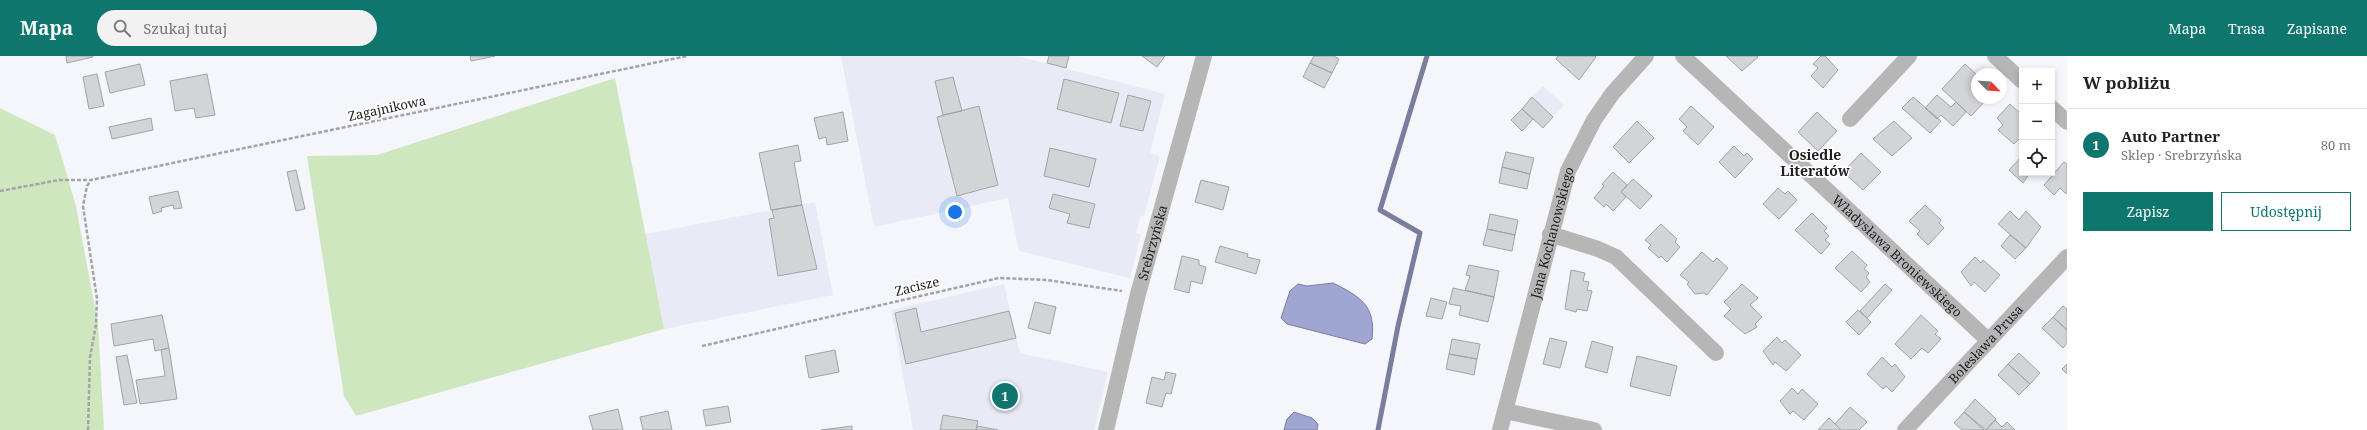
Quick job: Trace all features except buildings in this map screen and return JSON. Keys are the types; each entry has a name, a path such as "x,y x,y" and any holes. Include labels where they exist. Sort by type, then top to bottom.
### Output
{"street":[{"name":"Srebrzyńska","path":"1106,430 1138,294 1192,91 1204,56"},
{"name":"Jana Kochanowskiego","path":"1500,430 1560,196 1578,148 1594,120 1612,94 1646,56"},
{"name":"Władysława Broniewskiego","path":"1683,56 1989,341"},
{"path":"1850,119 1909,56"},
{"path":"1995,56 2019,78"},
{"path":"2055,111 2067,122"},
{"path":"1550,234 1598,249 1616,257 1716,353"},
{"name":"Bolesława Prusa","path":"1905,430 2067,257"},
{"path":"1505,411 1594,430"}],"path":[{"name":"Zagajnikowa","path":"0,191 59,180 92,180 687,56"},
{"path":"88,430 90,357 96,325 97,299 84,206 87,186 92,180"},
{"name":"Zacisze","path":"702,346 999,278 1047,280 1138,294"}],"shaded area":[{"path":"841,56 1017,56 1165,94 1150,153 1160,156 1144,216 1141,215 1136,233 1141,235 1130,278 1019,251 1008,198 874,227"},
{"path":"1543,86 1564,105 1553,117 1532,97"},
{"path":"815,202 833,295 664,329 645,234"},
{"path":"1004,284 1020,353 1108,372 1094,430 913,430 891,310"}],"green space":[{"path":"615,78 664,329 356,416 344,396 307,156 377,155"},
{"path":"0,108 55,135 76,206 98,324 104,430 0,430"}],"water":[{"path":"1333,283 1359,298 1369,310 1372,318 1372,339 1365,344 1287,324 1281,318 1290,291 1298,284 1307,286"},
{"path":"1294,412 1312,418 1318,424 1317,430 1284,430 1287,419"}],"waterway":[{"path":"1378,430 1398,326 1420,233 1380,210 1427,56"}],"place":[{"name":"Auto Partner","path":"1005,396"}],"district":[{"name":"Osiedle Literatów","path":"1815,164"}]}
